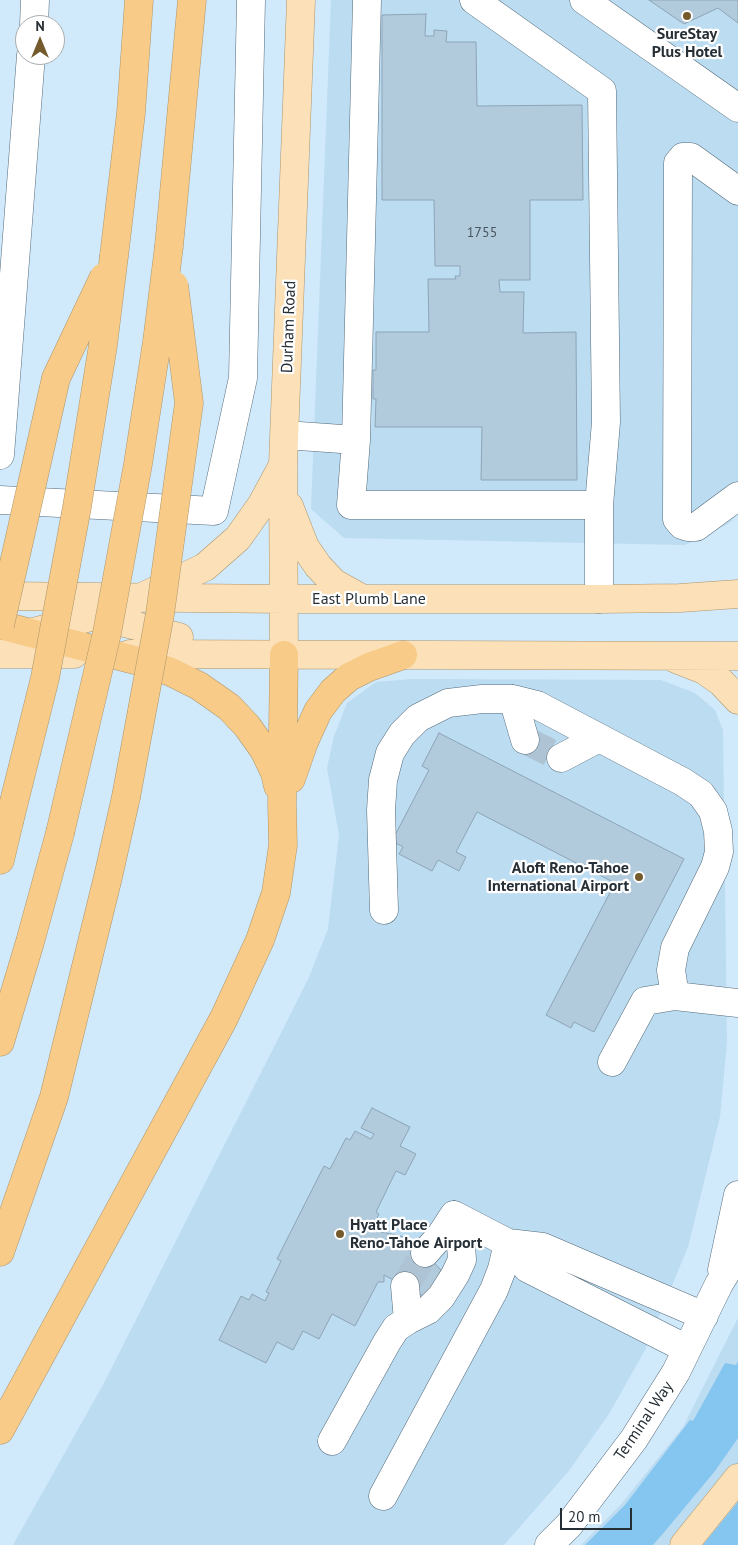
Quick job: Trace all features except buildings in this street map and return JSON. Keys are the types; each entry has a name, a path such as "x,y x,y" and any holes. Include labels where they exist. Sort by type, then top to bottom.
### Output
{"highway":[{"path":"0,860 45,678 70,544 103,345 131,113 139,0"},
{"path":"0,1042 60,832 107,633 138,464 170,246 192,0"},
{"path":"0,1252 54,1097 126,797 160,614 189,403 170,246"},
{"path":"114,256 56,378 0,625 142,662 171,672 199,686 229,707 247,726 264,750 275,773 282,804"},
{"path":"0,1430 224,1018 260,940 276,893 283,845 284,655"},
{"path":"282,804 304,742 318,711 333,691 349,677 369,667 403,655"}],"main road":[{"name":"Durham Road","path":"284,655 283,464 301,0"},
{"path":"0,637 30,633 95,616 142,597 206,567 238,538 262,504 283,464"},
{"path":"283,491 306,547 318,566 334,583 363,599"},
{"path":"0,556 23,582 95,616 218,646 284,655"},
{"name":"East Plumb Lane","path":"0,596 283,599 599,599 680,598 738,594"},
{"path":"0,654 738,656"},
{"path":"665,656 685,661 704,670 721,682 738,700"},
{"path":"684,1545 738,1478"}],"street":[{"path":"35,15 36,0"},
{"path":"0,500 214,512 243,378 251,0"},
{"path":"367,0 356,440 351,505 599,505"},
{"path":"474,0 602,91 606,422 599,505 599,599"},
{"path":"584,0 734,97"},
{"path":"0,455 30,65"},
{"path":"738,191 690,157 683,157 678,163 678,519 682,525 696,527 738,496"},
{"path":"285,435 356,440"},
{"path":"384,910 381,810 383,780 390,753 402,734 418,718 448,703 482,699 513,699 537,705 683,782 701,794 712,810 718,831 719,852 715,867 675,948 671,970 675,996"},
{"path":"513,699 525,740"},
{"path":"561,758 599,738"},
{"path":"612,1062 646,1001 675,996 738,1003"},
{"name":"Terminal Way","path":"719,1284 738,1195"},
{"path":"454,1215 508,1243 543,1247 704,1316"},
{"path":"425,1253 442,1235 454,1215"},
{"path":"332,1441 386,1342 396,1328 428,1310 441,1297 455,1276 462,1260 461,1245 454,1215"},
{"path":"508,1243 526,1268 687,1349"},
{"path":"383,1496 494,1290 502,1269 508,1243"},
{"name":"Terminal Way","path":"549,1545 569,1525 634,1439 676,1372 719,1284 738,1253"},
{"path":"405,1286 408,1320"}],"shaded area":[{"path":"331,0 738,0 738,515 728,524 685,545 344,538 311,509"},
{"path":"411,679 661,680 695,693 715,710 723,730 727,1042 720,1117 688,1247 645,1350 609,1414 568,1472 504,1545 13,1545 104,1383 309,977 328,929 339,835 327,768 334,736 347,703 376,682"},
{"path":"738,1318 738,1545 581,1545 623,1502 683,1427"},
{"path":"738,1361 738,1438 715,1471 666,1530 653,1545 585,1545 625,1505 690,1420 693,1421 725,1363 736,1365"},
{"path":"738,1502 738,1545 703,1545"}],"tunnel":[{"path":"525,740 561,758"},
{"path":"405,1286 425,1253"}],"place":[{"name":"SureStay Plus Hotel","path":"687,16"},
{"name":"Aloft Reno-Tahoe International Airport","path":"639,877"},
{"name":"Hyatt Place Reno-Tahoe Airport","path":"340,1234"}]}
